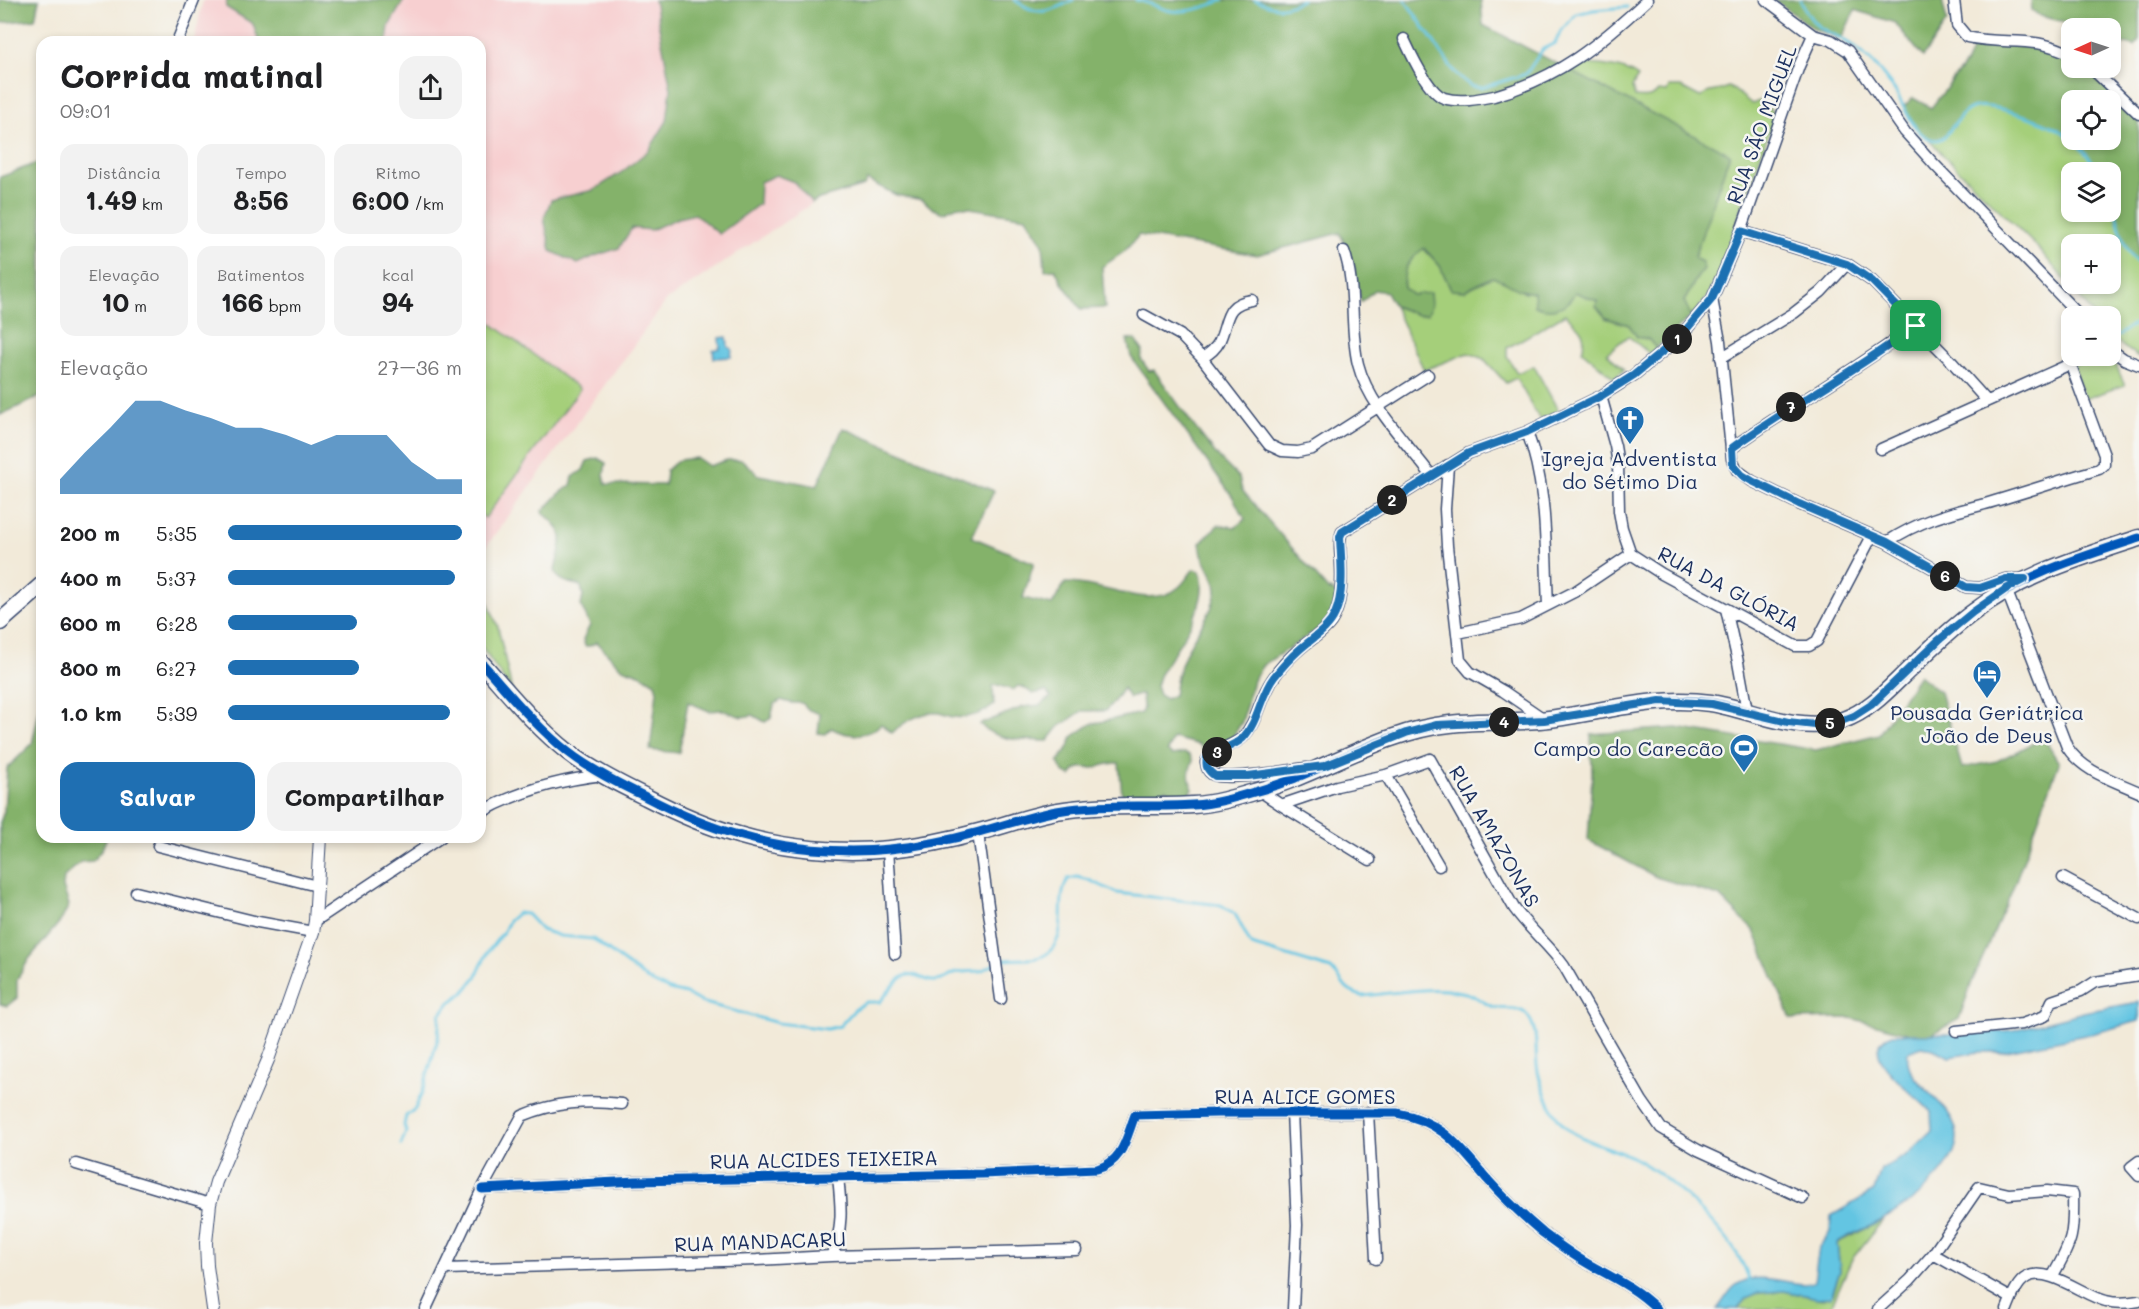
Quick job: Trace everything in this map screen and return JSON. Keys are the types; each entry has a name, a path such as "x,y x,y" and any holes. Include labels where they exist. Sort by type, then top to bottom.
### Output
{"main road":[{"path":"486,668 547,735 570,754 603,775 665,807 738,836 769,843 856,850 888,849 941,841 978,833 1026,817 1090,806 1215,803 1260,791 1397,736 1436,725 1544,720 1660,701 1712,704 1788,722 1815,725 1836,723 1854,716 1871,705 1939,640 2006,589 2025,579 2139,538"},
{"path":"0,622 36,590"}],"street":[{"path":"179,36 194,0"},
{"path":"1404,39 1432,90 1443,98 1480,99 1516,90 1554,74 1580,58 1647,0"},
{"path":"1766,0 1813,35 1831,40 1848,51 1905,132 2070,306"},
{"path":"1954,0 1957,25 1967,37 2038,42 2061,50"},
{"name":"RUA SÃO MIGUEL","path":"1324,766 1248,776 1215,776 1208,770 1206,762 1210,756 1233,745 1245,735 1253,723 1259,703 1272,679 1288,660 1325,630 1331,621 1336,612 1340,592 1340,537 1342,532 1469,453 1527,432 1601,396 1679,338 1712,299 1741,231 1799,66 1813,35"},
{"path":"2101,78 2139,114"},
{"path":"1741,231 1847,264 1872,281 1987,401"},
{"path":"1344,251 1351,279 1354,341 1366,388 1431,475"},
{"path":"1721,358 1794,313 1821,292 1847,264"},
{"path":"1712,299 1717,322 1733,465 1742,475 1799,504 1887,542 1966,587 1980,588 2006,579 2025,579"},
{"path":"1202,358 1216,347 1231,310 1244,301 1252,300"},
{"path":"1144,315 1180,335 1202,358 1258,433 1269,445 1282,452 1312,449 1428,375"},
{"path":"1732,448 1916,326"},
{"path":"2121,357 2139,365"},
{"path":"1881,448 2063,366"},
{"path":"1887,542 1920,523 1938,516 1986,504 2099,469 2104,465 2104,455 2071,366"},
{"name":"RUA DA GLÓRIA","path":"1601,396 1618,464 1620,519 1631,554 1662,574 1795,646 1809,646 1817,641 1872,536"},
{"path":"1527,432 1540,482 1548,605"},
{"path":"1448,465 1445,509 1458,652 1464,666 1544,720"},
{"path":"1458,633 1521,619 1585,586 1631,554"},
{"path":"2006,589 2067,747 2077,760 2088,768 2137,790"},
{"path":"1726,609 1747,711"},
{"name":"RUA AMAZONAS","path":"1281,805 1337,786 1386,775 1430,759 1514,908 1564,966 1642,1101 1661,1128 1698,1150 1803,1198"},
{"path":"486,809 500,801 533,789 573,778 603,775"},
{"path":"1386,775 1439,866"},
{"path":"1260,791 1370,860"},
{"path":"978,833 1001,999"},
{"path":"213,1309 206,1243 210,1204 216,1182 272,1049 314,926 320,843"},
{"path":"136,892 258,922 314,926 432,843"},
{"path":"158,846 317,886"},
{"path":"888,849 895,954"},
{"path":"2063,879 2106,904 2139,919"},
{"path":"1956,1031 2022,1024 2044,1016 2052,1001 2080,991 2095,982 2139,975"},
{"path":"426,1309 482,1189 522,1116 566,1102 591,1101 622,1104"},
{"path":"1292,1112 1297,1225 1293,1309"},
{"path":"1368,1112 1376,1259"},
{"name":"RUA ALICE GOMES","path":"1135,1115 1368,1112 1421,1118 1454,1141 1488,1180 1543,1232 1577,1257 1635,1290 1657,1309"},
{"name":"RUA ALCIDES TEIXEIRA","path":"482,1189 636,1181 982,1174 1097,1168 1108,1166 1116,1160 1135,1115"},
{"path":"76,1164 210,1204"},
{"path":"2135,1164 2139,1176"},
{"path":"831,1256 840,1230 838,1177"},
{"path":"1878,1309 1910,1280 1933,1254 1979,1187 2009,1194 2047,1191 2073,1194 2072,1236 2052,1277"},
{"name":"RUA MANDACARU","path":"445,1269 1076,1250"},
{"path":"1933,1254 2009,1304 2020,1283 2027,1277 2035,1275 2052,1277 2096,1297 2121,1304 2139,1301"},
{"path":"2090,1309 2096,1297"}],"shaded area":[{"path":"203,0 706,0 819,199 667,300 486,547 486,36 195,36"}],"green space":[{"path":"0,0 39,0 35,19 0,23"},
{"path":"227,0 404,0 389,26 388,36 257,36 253,24 226,7"},
{"path":"654,0 1481,0 1483,25 1730,154 1694,258 1702,262 1704,269 1684,301 1691,316 1656,348 1648,339 1637,337 1629,325 1606,318 1596,306 1597,301 1575,292 1568,302 1558,308 1547,309 1535,306 1534,292 1523,291 1492,277 1464,291 1451,290 1440,266 1424,248 1405,269 1404,288 1412,295 1430,293 1431,305 1428,314 1418,315 1394,306 1386,292 1374,290 1361,302 1354,267 1340,233 1257,255 1139,235 1125,251 1102,267 1105,308 1081,309 1055,269 1045,270 1043,244 1026,217 958,206 943,213 932,208 923,200 896,195 867,180 864,186 812,203 794,182 776,175 760,182 759,204 719,234 695,214 678,218 651,230 632,228 619,248 578,264 551,251 544,218 551,200 594,190 622,172 649,150 667,121 671,89"},
{"path":"1775,0 1942,0 1947,21 1923,57 1895,23 1855,10 1841,39 1814,29"},
{"path":"2031,0 2139,0 2139,39 2135,46 2124,44 2121,47 2121,18 2061,18 2061,21 2040,16 2032,10"},
{"path":"1974,44 2024,46 2059,55 2061,56 2061,78 2096,78 2111,90 2061,90 2061,131 2019,114 1979,107 1965,112 1948,133 1938,140 1933,140 1923,136 1903,107 1913,98 1931,108 1966,63"},
{"path":"1578,63 1609,66 1632,73 1638,77 1632,87 1635,97 1648,97 1658,91 1667,92 1669,87 1681,87 1700,97 1729,86 1752,104 1762,100 1775,115 1719,272 1706,299 1691,316 1684,301 1704,269 1606,318 1629,325 1637,337 1648,339 1656,348 1650,354 1628,336 1607,353 1624,370 1614,378 1582,351 1583,334 1565,314 1507,348 1507,356 1517,373 1534,366 1558,410 1540,420 1516,378 1506,383 1484,359 1468,353 1424,370 1394,306 1418,315 1412,295 1404,288 1403,272 1421,246 1440,266 1451,290 1492,277 1504,280 1525,293 1562,76"},
{"path":"2121,101 2139,120 2139,263 2124,241 2118,222 2121,222 2121,162 2092,162 2083,150 2121,150"},
{"path":"1983,107 2027,116 2061,132 2061,150 2082,150 2092,162 2061,162 2061,222 2117,222 2135,261 2139,263 2139,357 2121,345 2121,306 2087,306 2077,294 2121,294 2121,234 2061,234 2061,276 2037,247 1927,137 1934,140 1954,127 1957,119 1972,108"},
{"path":"36,163 36,399 0,415 0,177"},
{"path":"486,319 580,389 486,517"},
{"path":"1127,339 1135,340 1143,351 1141,359 1149,371 1154,370 1193,425 1220,459 1239,478 1242,490 1329,591 1330,589 1337,595 1340,604 1323,626 1263,665 1253,680 1242,722 1232,738 1217,749 1204,753 1200,745 1173,738 1167,751 1172,755 1185,753 1190,755 1193,761 1189,775 1193,789 1186,797 1165,789 1160,794 1122,795 1119,763 1079,768 1071,776 1063,772 1058,762 1069,747 1072,737 1091,724 1141,713 1142,694 1129,698 1123,688 1105,711 1082,711 1059,727 1048,741 1003,737 986,730 980,724 1023,707 1040,705 1051,697 1046,691 1033,694 1023,687 1018,686 1013,690 998,685 993,686 994,705 975,715 953,717 939,713 926,714 907,721 892,733 881,724 870,732 857,735 831,728 826,734 818,733 820,714 809,710 802,703 781,700 774,705 771,718 765,722 753,715 742,717 722,710 709,711 688,702 679,753 650,750 657,691 655,683 642,675 620,667 597,642 585,646 583,639 590,625 581,606 583,596 581,586 568,583 556,574 561,538 554,523 542,512 571,485 573,477 583,470 587,461 598,458 606,463 604,475 606,484 665,485 666,470 679,460 697,458 709,466 727,460 742,460 759,475 817,486 843,428 994,491 972,537 1034,563 1023,598 1052,605 1065,583 1154,597 1167,594 1179,587 1194,569 1200,571 1201,598 1197,612 1159,676 1156,686 1159,695 1166,699 1174,695 1177,676 1186,652 1211,609 1216,593 1215,581 1202,555 1200,543 1218,525 1236,527 1245,519 1232,496 1131,357"},
{"path":"2073,366 2116,366 2125,385 2084,399"},
{"path":"486,597 498,627 512,691 486,654"},
{"path":"1919,675 1940,692 1962,768 1997,761 2044,738 2059,763 2012,891 1972,982 1959,1019 1925,1038 1851,1018 1791,1019 1754,931 1719,896 1656,877 1588,840 1592,776 1591,734 1676,728 1816,750 1879,734"},
{"path":"36,725 36,843 104,843 93,861 81,862 64,877 63,887 69,905 62,919 29,959 17,980 17,998 7,1006 0,1004 0,823 4,811 7,768 32,744"},
{"path":"1883,1220 1852,1259 1830,1309 1738,1309 1746,1298 1758,1293 1784,1291 1823,1299 1833,1294 1840,1271 1837,1243"}],"water":[{"path":"727,337 728,347 732,349 731,357 714,358 713,350 720,348 719,338"},
{"path":"2139,1002 2139,1021 2095,1033 2002,1052 1978,1052 1950,1057 1933,1049 1921,1047 1908,1052 1908,1064 1913,1074 1948,1113 1954,1124 1957,1137 1949,1162 1929,1185 1905,1206 1837,1243 1840,1271 1831,1297 1818,1298 1784,1291 1758,1293 1746,1298 1738,1309 1717,1309 1732,1288 1745,1280 1756,1278 1799,1284 1814,1281 1819,1247 1830,1232 1831,1216 1874,1191 1881,1169 1907,1155 1932,1131 1931,1112 1891,1074 1882,1062 1878,1051 1881,1042 1893,1034 1962,1034 2014,1030 2084,1012"}],"waterway":[{"path":"1015,0 1023,6 1038,11 1057,8 1073,0"},
{"path":"1136,0 1179,11 1198,9 1223,0"},
{"path":"1255,0 1279,7 1302,0"},
{"path":"1405,0 1456,74 1471,86 1481,88 1526,74 1543,49 1555,43 1561,31 1576,14 1627,7"},
{"path":"1800,0 1815,24 1852,46 1876,67 1894,89 1910,120 1922,134 1929,138 1941,139 1961,116 1972,108 1993,108 2021,114 2059,130 2081,148 2093,162"},
{"path":"2118,222 2128,250 2139,263"},
{"path":"2121,333 2139,321"},
{"path":"401,1145 406,1132 404,1125 406,1116 415,1109 422,1093 438,1038 440,1015 476,977 487,953 509,921 518,913 527,914 542,930 560,936 593,939 648,980 669,990 686,994 701,1002 778,1023 827,1029 840,1026 856,1008 866,1002 880,1002 905,976 913,975 938,981 956,973 979,971 1005,960 1045,955 1055,944 1059,935 1064,888 1068,879 1077,877 1117,893 1221,905 1235,914 1251,945 1331,969 1347,989 1355,994 1362,996 1414,990 1453,991 1470,994 1494,1007 1522,1011 1529,1019 1534,1031 1538,1073 1544,1090 1562,1124 1581,1137 1634,1158 1678,1189 1722,1233 1741,1261 1750,1282"}],"cycle path":[{"path":"486,668 533,720 568,752 586,765 668,808 702,823 775,844 852,851 890,849 946,840 1057,811 1108,806 1193,805 1224,800 1279,784 1400,735 1450,724 1549,719 1630,705 1670,701 1711,703 1793,723 1827,724 1843,720 1863,710 1890,689 1951,630 1993,598 2054,568 2139,538"},
{"path":"482,1189 636,1181 982,1174 1097,1169 1106,1166 1118,1155 1135,1115 1397,1113 1426,1122 1438,1129 1458,1146 1500,1193 1543,1233 1579,1259 1634,1290 1657,1309"}],"place":[{"name":"Igreja Adventista do Sétimo Dia","path":"1630,446"},
{"name":"Pousada Geriátrica João de Deus","path":"1987,700"},
{"name":"Campo do Carecão","path":"1744,774"}],"route":[{"path":"1741,231 1847,264 1872,281 1916,326 1732,448 1733,465 1742,475 1799,504 1887,542 1958,584 1980,588 2006,579 2025,579 1973,612 1939,640 1871,705 1854,716 1836,723 1815,725 1788,722 1712,704 1660,701 1544,720 1436,725 1378,743 1324,766 1248,776 1215,776 1208,770 1207,758 1240,741 1250,729 1259,703 1281,668 1300,649 1325,630 1331,621 1336,612 1340,592 1340,537 1342,532 1469,453 1527,432 1601,396 1634,375 1679,338 1712,299 1741,231"}]}
